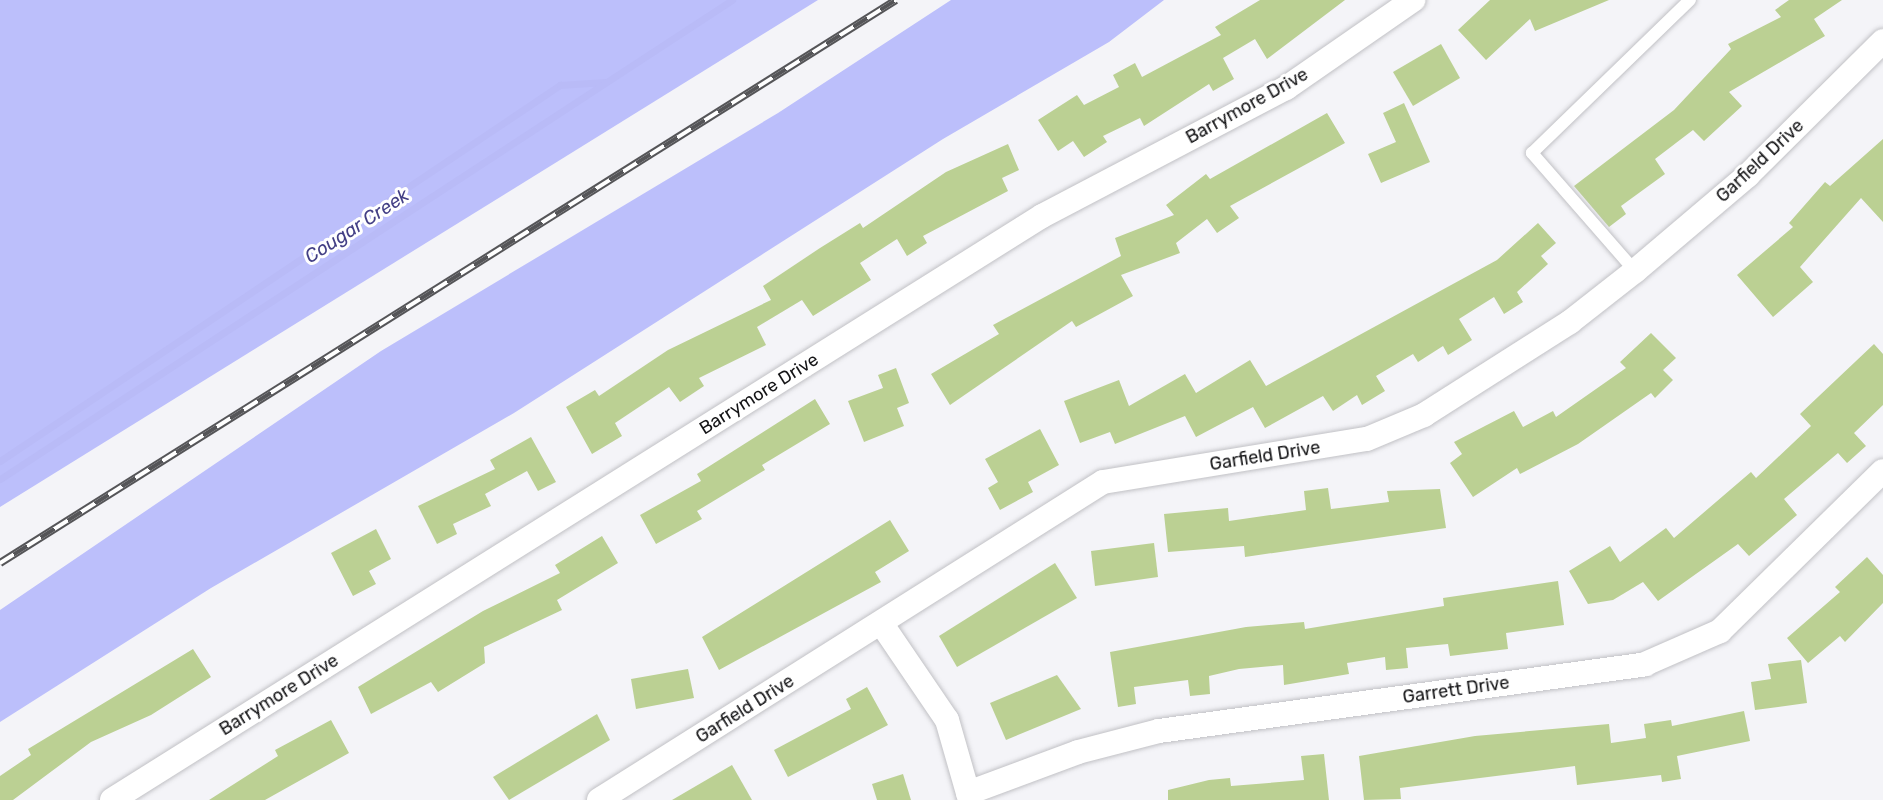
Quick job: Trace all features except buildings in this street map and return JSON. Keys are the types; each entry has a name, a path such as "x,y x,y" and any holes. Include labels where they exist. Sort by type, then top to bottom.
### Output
{"street":[{"name":"Barrymore Drive","path":"112,800 1042,216 1286,88 1413,0"},
{"name":"Garfield Drive","path":"605,798 1103,482 1367,439 1424,415 1570,322 1635,271 1748,174 1883,41"},
{"name":"Garrett Drive","path":"969,796 1078,752 1159,731 1646,664 1720,631 1879,485"},
{"path":"881,622 947,720 969,796"}],"lane":[{"path":"1635,271 1532,153 1690,0"}],"shaded area":[{"path":"0,0 818,0 0,507"},
{"path":"951,0 1164,0 1109,42 943,139 514,413 211,588 0,722 0,610 381,351 778,113"}],"waterway":[{"name":"Cougar Creek","path":"0,479 732,0"},
{"path":"0,461 560,85 605,82"}],"railway":[{"path":"0,563 896,0"}]}
